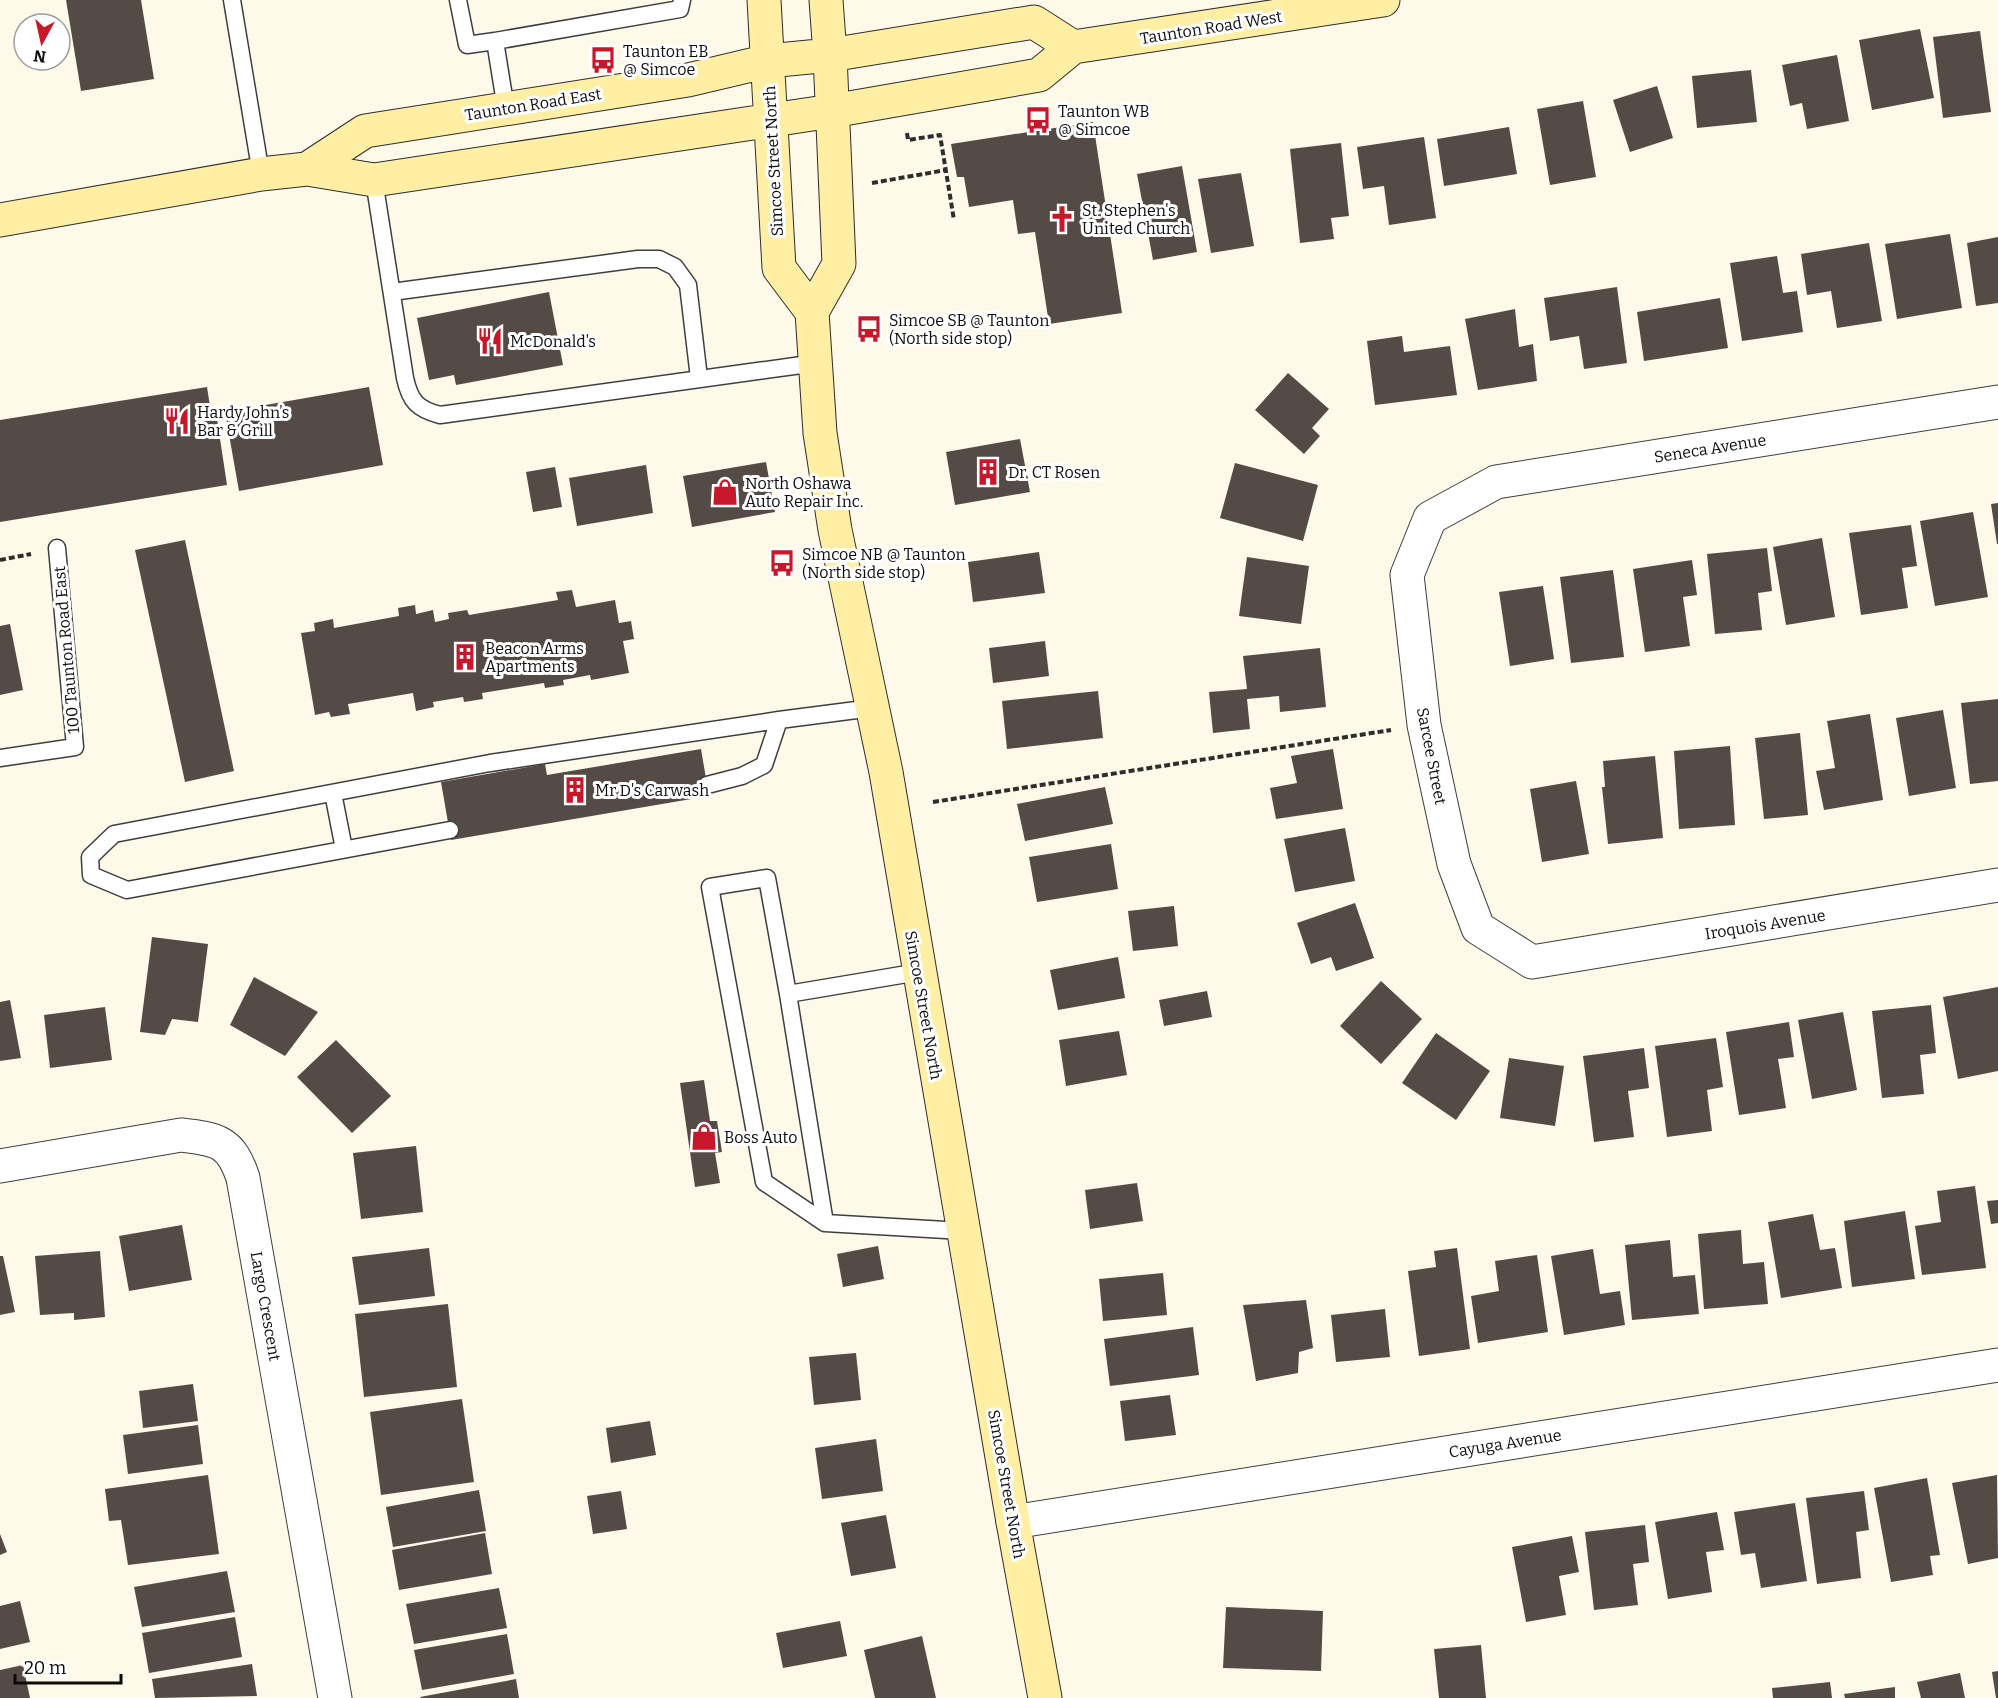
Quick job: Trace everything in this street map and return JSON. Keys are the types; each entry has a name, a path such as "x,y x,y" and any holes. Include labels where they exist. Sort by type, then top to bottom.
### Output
{"main road":[{"name":"Simcoe Street North","path":"764,0 779,268 812,312 820,432 835,530 886,772 1045,1698"},
{"path":"812,312 839,264 826,0"},
{"name":"Taunton Road West","path":"1073,47 1383,0"},
{"path":"830,55 1034,22 1073,47 1039,75 832,111"},
{"name":"Taunton Road East","path":"307,169 365,131 688,80 768,61 830,55"},
{"name":"Taunton Road East","path":"0,220 261,174 307,169 374,180 832,111"}],"street":[{"name":"Seneca Avenue","path":"1430,518 1496,482 1998,402"},
{"name":"Sarcee Street","path":"1430,518 1407,575 1424,724 1454,864 1478,928 1532,963"},
{"name":"Iroquois Avenue","path":"1532,963 1998,885"},
{"name":"Largo Crescent","path":"0,1166 181,1135 204,1137 224,1144 237,1159 245,1189 335,1698"},
{"name":"Cayuga Avenue","path":"1013,1522 1998,1365"}],"lane":[{"path":"232,0 261,174"},
{"path":"458,0 467,45 680,9 682,0"},
{"path":"495,41 506,109"},
{"path":"374,180 409,396 424,411 440,415 816,363"},
{"path":"392,292 638,259 659,259 675,267 688,285 699,378"},
{"name":"100 Taunton Road East","path":"0,758 75,747 57,548"},
{"path":"450,830 127,890 92,875 90,857 114,834 490,763 872,708"},
{"path":"707,785 742,776 764,765 779,720"},
{"path":"333,793 344,849"},
{"path":"825,1223 767,878 710,887 764,1182 825,1223 963,1231"},
{"path":"788,994 919,972"}],"path":[{"path":"904,97 908,140 940,135 954,220"},
{"path":"872,183 946,170"},
{"path":"933,802 1424,724"}],"building":[{"path":"66,0 141,0 154,79 81,91 72,36 72,12 68,12"},
{"path":"1920,29 1934,98 1872,110 1859,40"},
{"path":"1980,31 1991,112 1943,118 1933,37"},
{"path":"1837,55 1849,121 1807,129 1802,103 1790,106 1782,65"},
{"path":"1751,70 1757,122 1697,128 1692,76"},
{"path":"1657,86 1673,138 1630,152 1613,100"},
{"path":"1583,101 1596,177 1550,185 1537,109"},
{"name":"St. Stephen's United Church","path":"1093,122 1122,313 1049,324 1035,232 1018,234 1013,200 969,207 964,177 957,177 951,144"},
{"path":"1509,127 1517,174 1444,186 1437,139"},
{"path":"1424,137 1436,218 1389,225 1384,186 1363,189 1357,147"},
{"path":"1341,143 1349,216 1331,218 1334,239 1300,243 1290,149"},
{"path":"1182,166 1197,252 1153,260 1137,174"},
{"path":"1241,173 1254,246 1211,253 1198,179"},
{"path":"1950,234 1962,308 1897,319 1885,244"},
{"path":"1998,237 1998,303 1976,306 1967,243"},
{"path":"1869,243 1882,321 1837,328 1831,291 1807,295 1801,254"},
{"path":"1777,256 1783,293 1797,291 1803,332 1742,341 1730,263"},
{"path":"1617,287 1627,363 1584,369 1579,336 1550,341 1544,298"},
{"name":"McDonald's","path":"549,292 563,365 456,385 454,375 429,380 417,318"},
{"path":"1720,298 1728,348 1644,361 1637,312"},
{"path":"1515,309 1519,347 1533,344 1537,381 1478,390 1465,319"},
{"path":"1402,336 1404,352 1450,346 1457,395 1375,405 1367,341"},
{"path":"1288,373 1329,409 1312,428 1320,436 1304,454 1255,410"},
{"path":"207,387 212,419 217,419 227,485 0,522 0,420"},
{"path":"369,387 383,465 239,491 225,412"},
{"name":"Dr. CT Rosen","path":"1020,439 1030,492 955,505 946,452"},
{"path":"766,462 775,512 692,527 683,476"},
{"path":"1235,463 1318,485 1303,541 1220,518"},
{"path":"646,465 653,513 577,526 569,478"},
{"path":"555,467 562,507 533,512 526,472"},
{"path":"1998,503 1998,544 1997,544 1991,504"},
{"path":"1973,512 1988,597 1935,606 1920,521"},
{"path":"1911,525 1917,566 1902,568 1908,608 1861,615 1849,533"},
{"path":"1822,538 1835,617 1786,625 1773,547"},
{"path":"185,540 234,771 185,782 135,550"},
{"path":"1767,548 1772,591 1758,593 1762,630 1715,634 1707,554"},
{"path":"1039,552 1045,593 973,602 968,562"},
{"path":"1247,557 1309,566 1301,624 1239,616"},
{"path":"1692,560 1697,595 1683,597 1690,646 1645,652 1633,569"},
{"path":"1613,570 1624,657 1571,663 1560,577"},
{"path":"1543,586 1554,659 1510,666 1499,592"},
{"name":"Beacon Arms Apartments","path":"572,590 576,607 615,600 619,623 631,621 634,639 623,641 629,673 591,680 590,675 563,680 564,685 545,688 544,683 482,693 483,699 464,702 463,697 433,702 434,707 416,711 413,693 348,704 350,714 331,717 329,712 315,715 301,633 315,631 314,623 333,619 334,628 399,616 398,608 415,605 416,614 433,610 435,622 449,619 448,613 467,610 469,615 558,600 556,592"},
{"path":"10,624 23,690 0,695 0,626"},
{"path":"1045,641 1049,676 993,683 989,648"},
{"path":"1320,648 1326,707 1280,712 1279,696 1247,699 1250,729 1213,733 1209,692 1247,689 1243,656"},
{"path":"1098,691 1103,738 1007,749 1002,701"},
{"path":"1998,699 1998,781 1970,784 1961,703"},
{"path":"1943,710 1956,788 1909,796 1896,718"},
{"path":"1870,714 1883,800 1824,810 1816,771 1835,768 1827,721"},
{"path":"1800,733 1808,815 1764,819 1755,738"},
{"path":"1730,746 1735,825 1679,829 1674,751"},
{"name":"Mr D's Carwash","path":"701,749 709,796 451,840 441,782 545,764 547,775"},
{"path":"1333,749 1343,809 1276,819 1270,788 1297,783 1291,756"},
{"path":"1655,756 1663,838 1608,844 1602,787 1605,787 1603,761"},
{"path":"1576,781 1589,854 1542,862 1530,789"},
{"path":"1105,787 1113,824 1025,841 1017,804"},
{"path":"1345,828 1355,881 1295,892 1284,839"},
{"path":"1111,844 1118,889 1037,902 1029,857"},
{"path":"1355,903 1374,958 1336,971 1331,957 1311,964 1297,923"},
{"path":"1174,906 1178,946 1133,951 1128,911"},
{"path":"152,937 208,944 198,1022 172,1019 165,1035 140,1032"},
{"path":"1118,957 1125,998 1058,1010 1050,970"},
{"path":"254,977 318,1012 285,1056 230,1025"},
{"path":"1381,981 1422,1019 1381,1064 1340,1026"},
{"path":"1998,987 1998,1071 1958,1079 1943,997"},
{"path":"1207,991 1212,1017 1164,1026 1159,1000"},
{"path":"10,1000 21,1058 0,1061 0,1002"},
{"path":"1931,1005 1936,1053 1920,1055 1924,1094 1882,1098 1872,1011"},
{"path":"105,1007 112,1060 50,1068 44,1015"},
{"path":"1843,1012 1857,1090 1812,1099 1798,1020"},
{"path":"1789,1022 1794,1057 1778,1059 1786,1108 1739,1115 1726,1032"},
{"path":"1119,1031 1127,1075 1066,1086 1059,1040"},
{"path":"1436,1033 1490,1071 1456,1120 1402,1083"},
{"path":"1716,1038 1723,1087 1707,1090 1712,1131 1667,1137 1655,1046"},
{"path":"336,1040 391,1096 352,1133 297,1077"},
{"path":"1644,1048 1649,1088 1628,1091 1634,1137 1594,1142 1583,1056"},
{"path":"1509,1058 1564,1066 1555,1126 1500,1118"},
{"name":"Boss Auto","path":"704,1080 710,1121 717,1121 722,1152 715,1153 720,1183 695,1187 680,1083"},
{"path":"416,1146 423,1212 361,1219 353,1153"},
{"path":"1137,1183 1143,1221 1090,1229 1085,1190"},
{"path":"1975,1186 1986,1268 1922,1275 1915,1226 1941,1222 1937,1191"},
{"path":"1998,1200 1998,1223 1991,1224 1987,1201"},
{"path":"1905,1211 1915,1279 1852,1287 1844,1221"},
{"path":"1813,1214 1820,1250 1835,1248 1842,1288 1781,1298 1768,1222"},
{"path":"182,1225 192,1280 129,1291 119,1236"},
{"path":"1741,1230 1743,1264 1764,1262 1768,1304 1704,1309 1698,1234"},
{"path":"1670,1240 1673,1277 1695,1275 1699,1314 1632,1320 1625,1245"},
{"path":"878,1246 884,1279 843,1287 837,1254"},
{"path":"429,1248 435,1296 359,1305 352,1257"},
{"path":"1457,1248 1470,1349 1419,1356 1408,1271 1436,1267 1434,1251"},
{"path":"1593,1249 1600,1294 1620,1291 1625,1325 1564,1335 1551,1256"},
{"path":"100,1251 105,1317 74,1320 74,1313 40,1315 35,1256"},
{"path":"1537,1255 1548,1332 1478,1343 1471,1296 1499,1291 1495,1261"},
{"path":"0,1256 3,1256 15,1312 0,1315"},
{"path":"1163,1273 1167,1315 1103,1321 1099,1279"},
{"path":"1306,1300 1313,1348 1299,1352 1298,1373 1256,1381 1243,1305"},
{"path":"448,1304 457,1387 364,1397 355,1314"},
{"path":"1385,1309 1390,1357 1336,1362 1331,1315"},
{"path":"1193,1327 1199,1375 1110,1386 1104,1339"},
{"path":"856,1353 861,1400 814,1405 809,1357"},
{"path":"193,1384 198,1421 143,1428 139,1391"},
{"path":"1170,1395 1176,1435 1125,1441 1120,1401"},
{"path":"462,1399 474,1482 381,1495 370,1412"},
{"path":"650,1421 656,1455 611,1463 606,1428"},
{"path":"198,1425 203,1464 128,1474 123,1435"},
{"path":"876,1439 883,1491 822,1499 815,1448"},
{"path":"208,1475 219,1554 128,1565 121,1520 109,1521 105,1489"},
{"path":"1997,1475 1998,1558 1968,1564 1952,1483"},
{"path":"1927,1478 1940,1555 1930,1556 1933,1575 1891,1582 1874,1488"},
{"path":"479,1490 486,1531 393,1547 386,1507"},
{"path":"621,1491 627,1529 593,1534 587,1496"},
{"path":"1864,1491 1869,1530 1856,1532 1861,1578 1817,1584 1806,1498"},
{"path":"1795,1503 1807,1581 1761,1588 1755,1553 1741,1555 1734,1512"},
{"path":"1717,1512 1724,1550 1706,1552 1712,1592 1668,1599 1655,1522"},
{"path":"886,1515 896,1568 851,1576 841,1523"},
{"path":"1645,1525 1649,1562 1633,1564 1638,1605 1594,1610 1585,1532"},
{"path":"485,1533 492,1574 399,1590 392,1550"},
{"path":"0,1534 7,1552 0,1555"},
{"path":"1572,1536 1579,1572 1559,1576 1566,1615 1526,1622 1512,1547"},
{"path":"227,1571 235,1612 142,1627 134,1587"},
{"path":"499,1588 507,1628 414,1644 406,1604"},
{"path":"20,1601 30,1642 0,1649 0,1606"},
{"path":"1226,1607 1323,1611 1321,1671 1223,1668"},
{"path":"235,1617 242,1657 149,1673 142,1633"},
{"path":"840,1621 847,1656 783,1668 776,1633"},
{"path":"507,1634 514,1674 422,1690 414,1650"},
{"path":"922,1636 936,1698 875,1698 864,1650"},
{"path":"1481,1645 1486,1698 1439,1698 1434,1649"},
{"path":"252,1664 257,1696 155,1698 152,1679"},
{"path":"23,1665 30,1698 0,1698 0,1670"},
{"path":"1998,1671 1998,1698 1996,1698 1992,1672"},
{"path":"1960,1673 1965,1698 1921,1698 1917,1682"},
{"path":"516,1679 519,1698 420,1697"},
{"path":"1830,1682 1832,1698 1773,1698 1772,1688"},
{"path":"1895,1687 1895,1698 1845,1698 1844,1694"}],"place":[{"name":"Taunton EB @ Simcoe","path":"603,60"},
{"name":"Taunton WB @ Simcoe","path":"1038,120"},
{"name":"St. Stephen's United Church","path":"1062,219"},
{"name":"Simcoe SB @ Taunton (North side stop)","path":"869,329"},
{"name":"McDonald's","path":"490,341"},
{"name":"Hardy John’s Bar & Grill","path":"177,421"},
{"name":"Dr. CT Rosen","path":"988,472"},
{"name":"North Oshawa Auto Repair Inc.","path":"725,492"},
{"name":"Simcoe NB @ Taunton (North side stop)","path":"782,563"},
{"name":"Beacon Arms Apartments","path":"465,657"},
{"name":"Mr D's Carwash","path":"575,790"},
{"name":"Boss Auto","path":"704,1137"}]}
